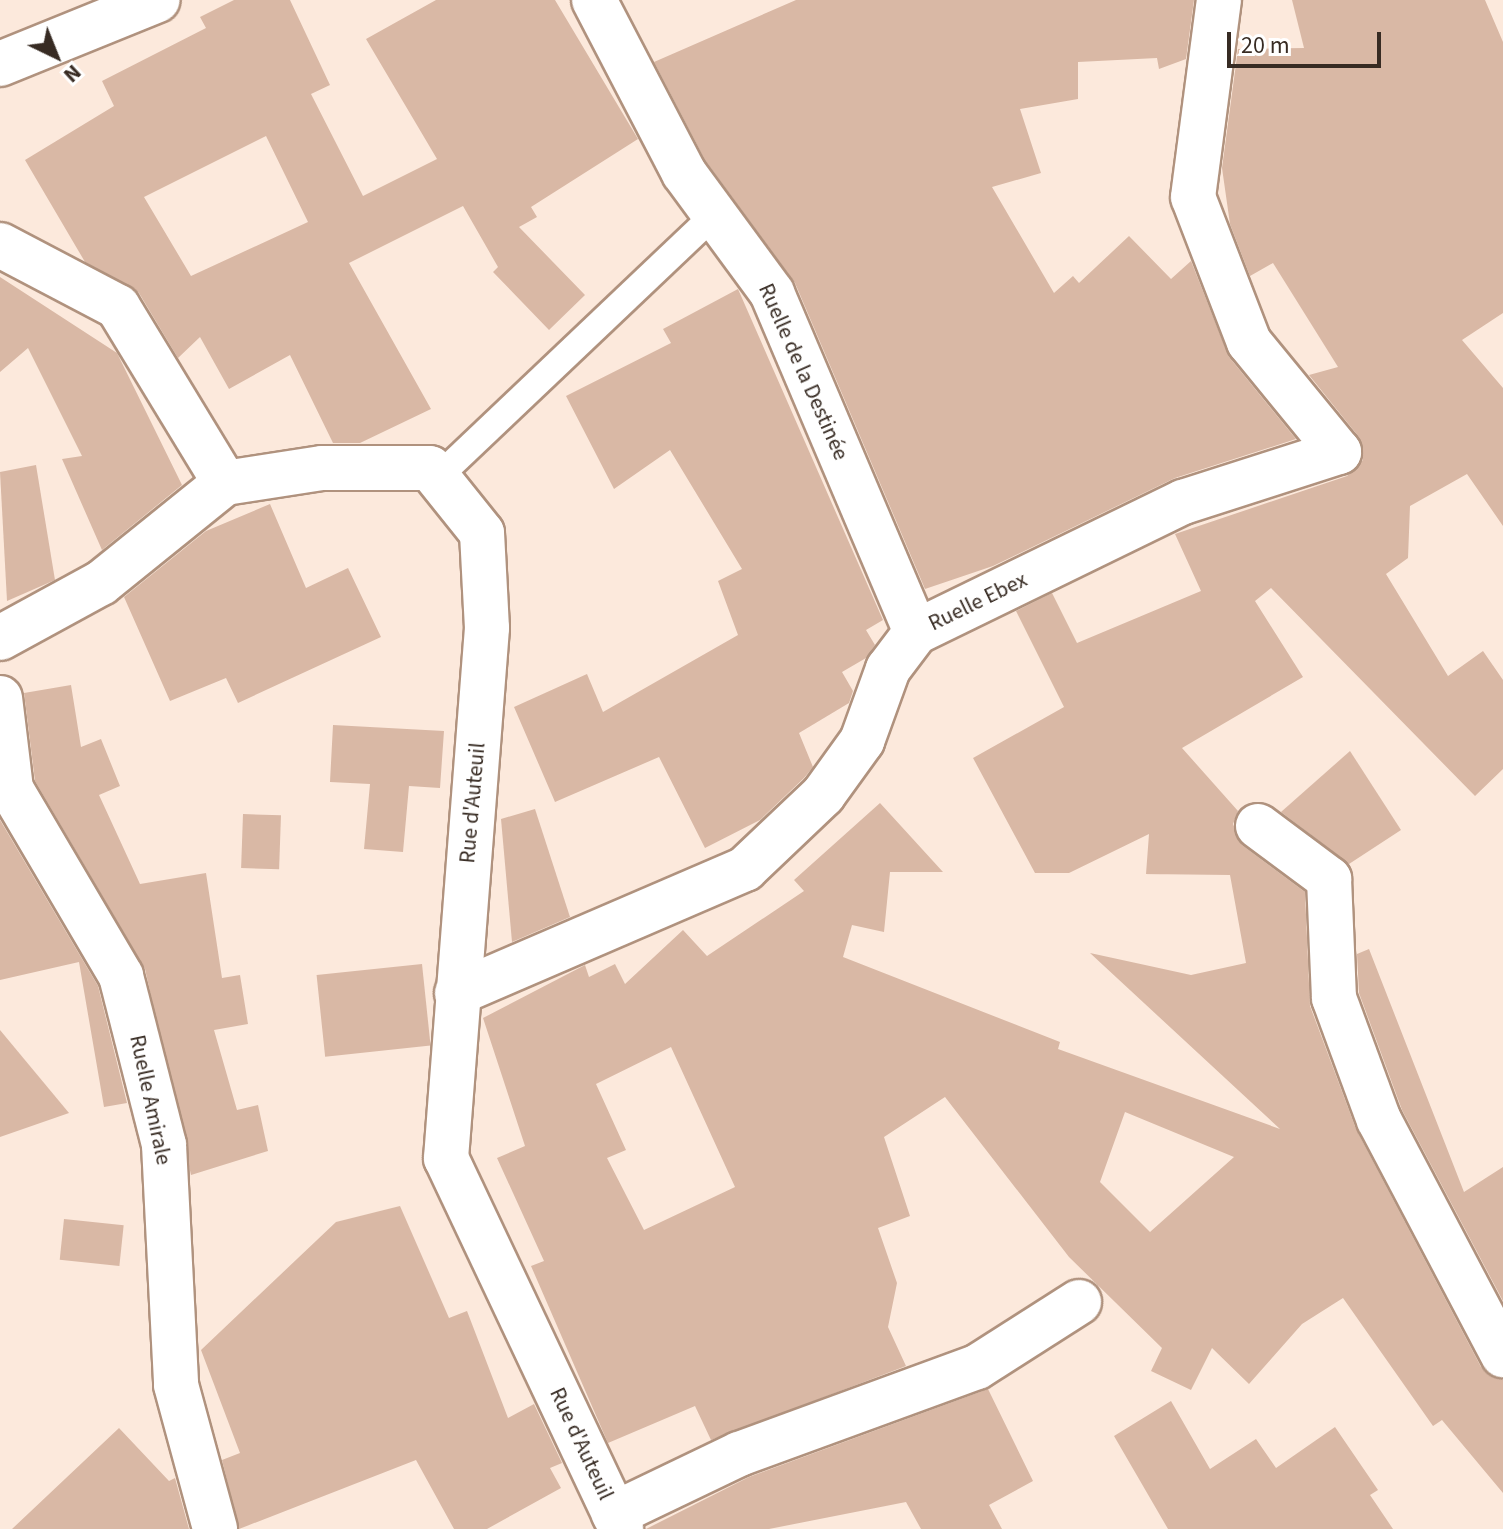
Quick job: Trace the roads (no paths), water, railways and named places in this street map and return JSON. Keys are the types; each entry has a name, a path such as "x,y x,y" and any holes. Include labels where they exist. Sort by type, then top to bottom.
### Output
{"street":[{"path":"0,64 158,0"},
{"name":"Ruelle de la Destinée","path":"594,0 684,173 772,293 916,632"},
{"name":"Ruelle Ebex","path":"457,993 745,869 823,795 862,741 888,669 916,632 1183,502 1339,452 1249,342 1193,197 1219,0"},
{"path":"0,245 118,307 225,483"},
{"path":"0,638 101,583 225,483 322,468 430,468 438,477"},
{"name":"Rue d'Auteuil","path":"438,477 482,533 487,628 446,1158 618,1521"},
{"name":"Ruelle Amirale","path":"0,698 11,789 121,976 164,1145 176,1385 215,1529"},
{"path":"1258,826 1329,879 1334,998 1379,1120 1503,1355"},
{"path":"618,1521 739,1454 977,1367 1079,1302"}],"lane":[{"path":"438,477 714,215"}]}
